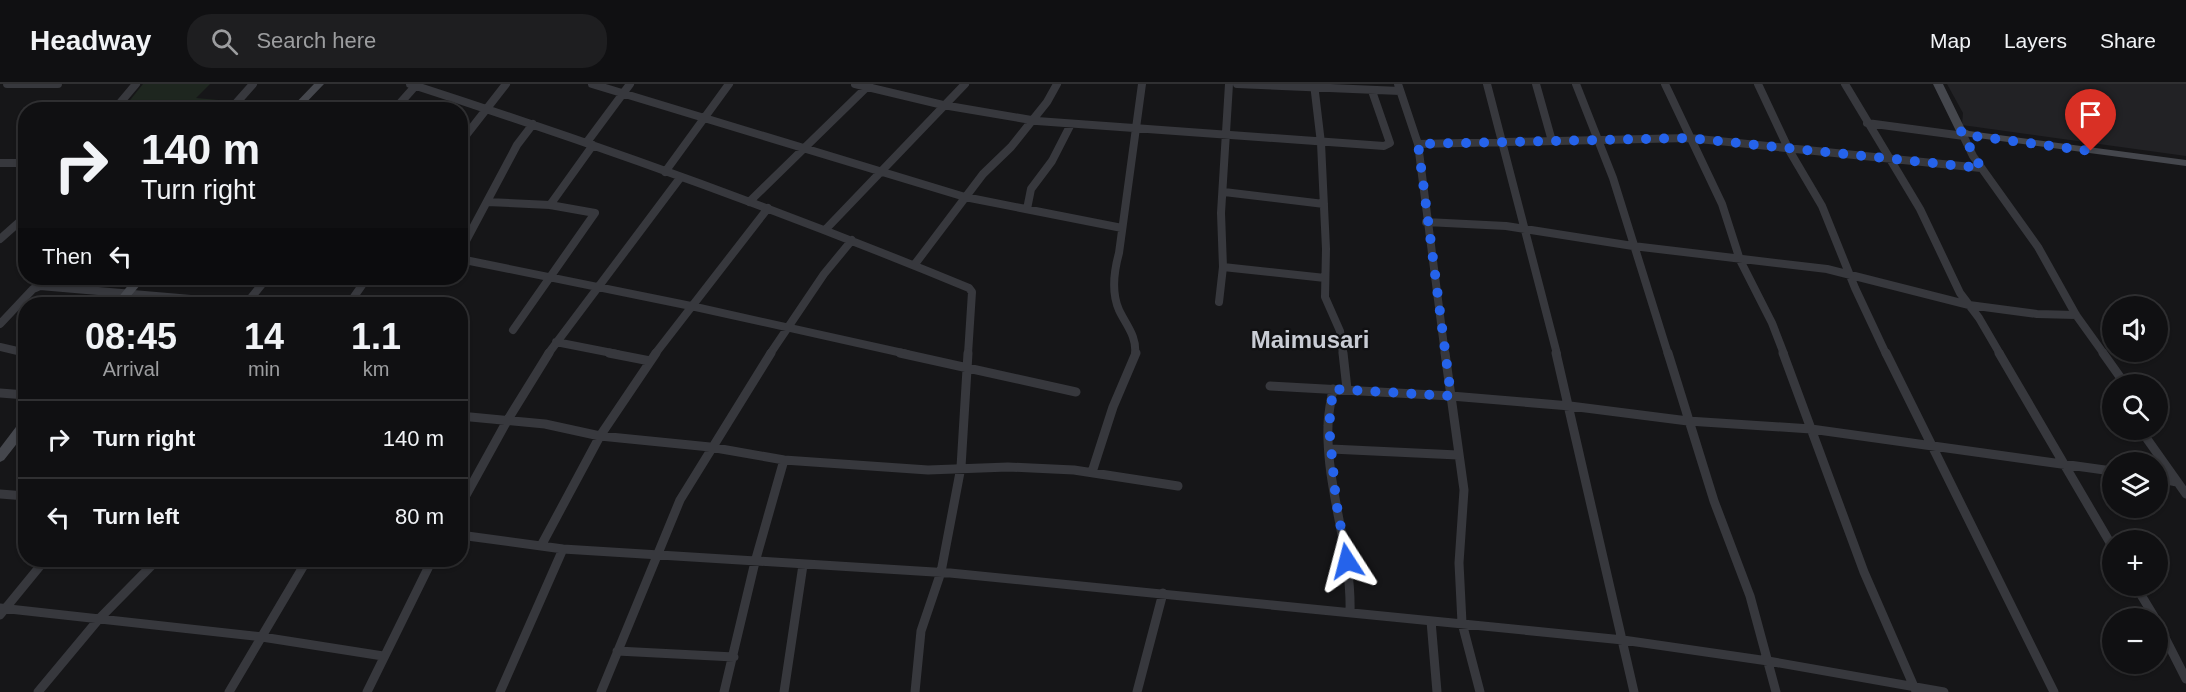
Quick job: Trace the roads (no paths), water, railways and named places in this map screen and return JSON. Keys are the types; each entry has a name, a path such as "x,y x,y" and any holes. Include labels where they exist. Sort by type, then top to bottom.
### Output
{"main road":[{"path":"301,102 319,84"},
{"path":"1938,84 1962,134 2186,163"},
{"path":"125,297 135,285"},
{"path":"0,457 18,433"}],"street":[{"path":"7,84 58,84"},
{"path":"121,102 136,84"},
{"path":"237,102 253,84"},
{"path":"468,132 506,84"},
{"path":"592,84 965,198 1122,228"},
{"path":"550,205 630,84"},
{"path":"665,172 729,84"},
{"path":"855,84 943,105 1033,120 1375,146 1390,143 1372,91"},
{"path":"826,230 965,84"},
{"path":"915,264 965,198 1033,120 1058,84"},
{"path":"1092,472 1113,407 1136,352 1133,333 1118,308 1113,277 1142,84"},
{"path":"1219,302 1223,267 1221,213 1228,134 1229,84"},
{"path":"1238,84 1314,86 1372,91 1399,87 1418,144 1426,222 1464,490 1460,563 1462,623 1480,692"},
{"path":"1487,84 1570,406 1634,692"},
{"path":"1536,84 1552,141"},
{"path":"1576,84 1595,139 1613,177 1714,501 1750,596 1776,692"},
{"path":"1665,84 1722,204 1740,260 1772,323 1864,572 1915,689"},
{"path":"1758,84 1789,150 1813,189 1852,275 1855,288 1929,445 2054,692"},
{"path":"1845,84 1920,209 1960,293 2103,530"},
{"path":"400,102 414,85 462,102"},
{"path":"749,202 869,86"},
{"path":"1314,86 1321,143 1325,297 1340,332 1347,389"},
{"path":"468,104 533,124 768,208 962,283 972,292 961,467 941,572 921,631 915,692"},
{"path":"1867,123 1962,134 1981,168 2038,247 2076,315 2118,374"},
{"path":"468,238 517,145 533,124"},
{"path":"1027,209 1031,189 1052,161 1071,124"},
{"path":"1418,144 1689,138 1734,140 1789,150 1981,168"},
{"path":"0,163 18,163"},
{"path":"468,492 507,421 556,342 596,286 680,178"},
{"path":"1224,192 1324,204"},
{"path":"488,202 550,205 595,213 585,231 549,276 513,330"},
{"path":"542,544 600,436 650,360 768,208"},
{"path":"1426,222 1525,228 1633,246 1695,251 1740,260 1827,269 1969,305 2037,314 2076,315"},
{"path":"0,239 18,223"},
{"path":"0,230 9,231"},
{"path":"601,692 680,501 710,447 752,381 789,330 824,274 852,240"},
{"path":"468,261 691,306 789,330 1076,392"},
{"path":"1223,267 1325,278"},
{"path":"252,297 262,285"},
{"path":"25,297 33,289 40,286 179,297"},
{"path":"0,324 18,305"},
{"path":"556,342 650,360"},
{"path":"0,347 18,351"},
{"path":"1270,386 1451,396 1570,406 1688,421 1811,429 2102,469"},
{"path":"1333,389 1329,426 1336,501 1351,585 1350,613"},
{"path":"0,393 18,394"},
{"path":"468,417 545,424 600,436 710,447 784,460 928,470 1008,467 1092,472 1178,486"},
{"path":"2147,440 2186,494"},
{"path":"1331,449 1458,455"},
{"path":"724,692 755,562 784,460"},
{"path":"2168,480 2176,482"},
{"path":"0,494 18,495"},
{"path":"468,537 542,544 563,549 657,556 941,572 1462,623 1623,640 1768,661 1915,689 1944,692"},
{"path":"500,692 563,549"},
{"path":"784,692 803,566"},
{"path":"2,611 39,567"},
{"path":"38,692 98,620 150,567"},
{"path":"229,692 303,567"},
{"path":"367,692 428,567"},
{"path":"1137,692 1163,593"},
{"path":"2,611 262,637 383,656"},
{"path":"1431,621 1437,692"},
{"path":"2168,644 2186,679"},
{"path":"617,651 734,657"}],"district":[{"name":"Maimusari","path":"1310,339"}]}
